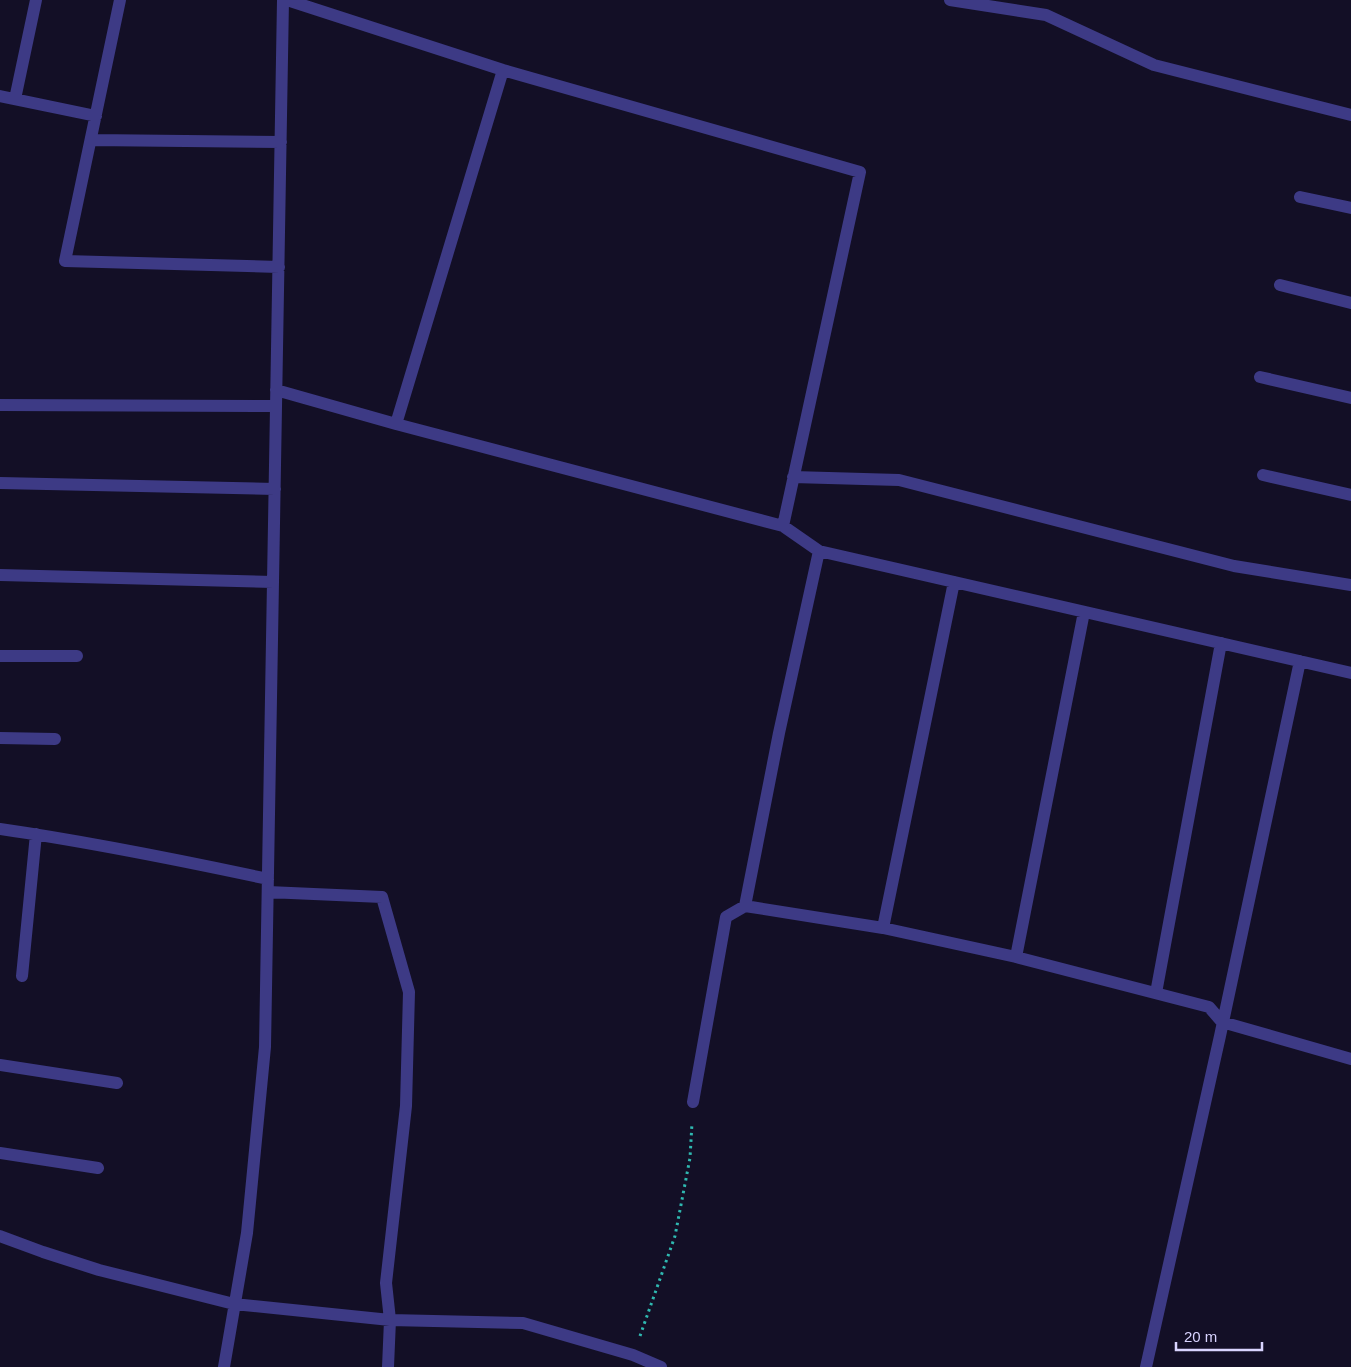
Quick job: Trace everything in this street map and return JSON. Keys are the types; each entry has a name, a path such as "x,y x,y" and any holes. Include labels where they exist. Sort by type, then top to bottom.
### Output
{"street":[{"path":"15,99 36,0"},
{"path":"120,0 66,261 279,267"},
{"path":"224,1367 247,1233 265,1047 283,0"},
{"path":"287,0 503,70 860,172 783,526"},
{"path":"950,0 1046,15 1154,65 1351,115"},
{"path":"396,424 503,70"},
{"path":"0,96 96,116"},
{"path":"91,140 281,142"},
{"path":"1300,196 1351,208"},
{"path":"1280,285 1351,303"},
{"path":"1260,377 1351,398"},
{"path":"276,390 396,424 783,526 819,551 1351,673"},
{"path":"0,405 276,406"},
{"path":"1263,475 1351,495"},
{"path":"793,477 899,480 1234,566 1350,585 1351,572"},
{"path":"0,483 275,489"},
{"path":"745,906 779,733 819,551"},
{"path":"0,575 273,582"},
{"path":"884,928 954,582"},
{"path":"1016,957 1084,612"},
{"path":"1156,993 1221,643"},
{"path":"0,656 77,656"},
{"path":"1146,1367 1300,661"},
{"path":"0,738 55,739"},
{"path":"0,829 36,834 268,878"},
{"path":"22,976 36,834"},
{"path":"268,892 382,897 409,992 406,1106 386,1283 390,1320 388,1367"},
{"path":"693,1102 726,917 745,906 884,928 1016,957 1209,1007 1222,1022 1351,1060"},
{"path":"0,1065 116,1084"},
{"path":"0,1153 98,1168"},
{"path":"0,1236 99,1270 234,1304 390,1320 523,1323 633,1355 661,1367"}],"path":[{"path":"633,1355 675,1236 690,1158 693,1102"}]}
